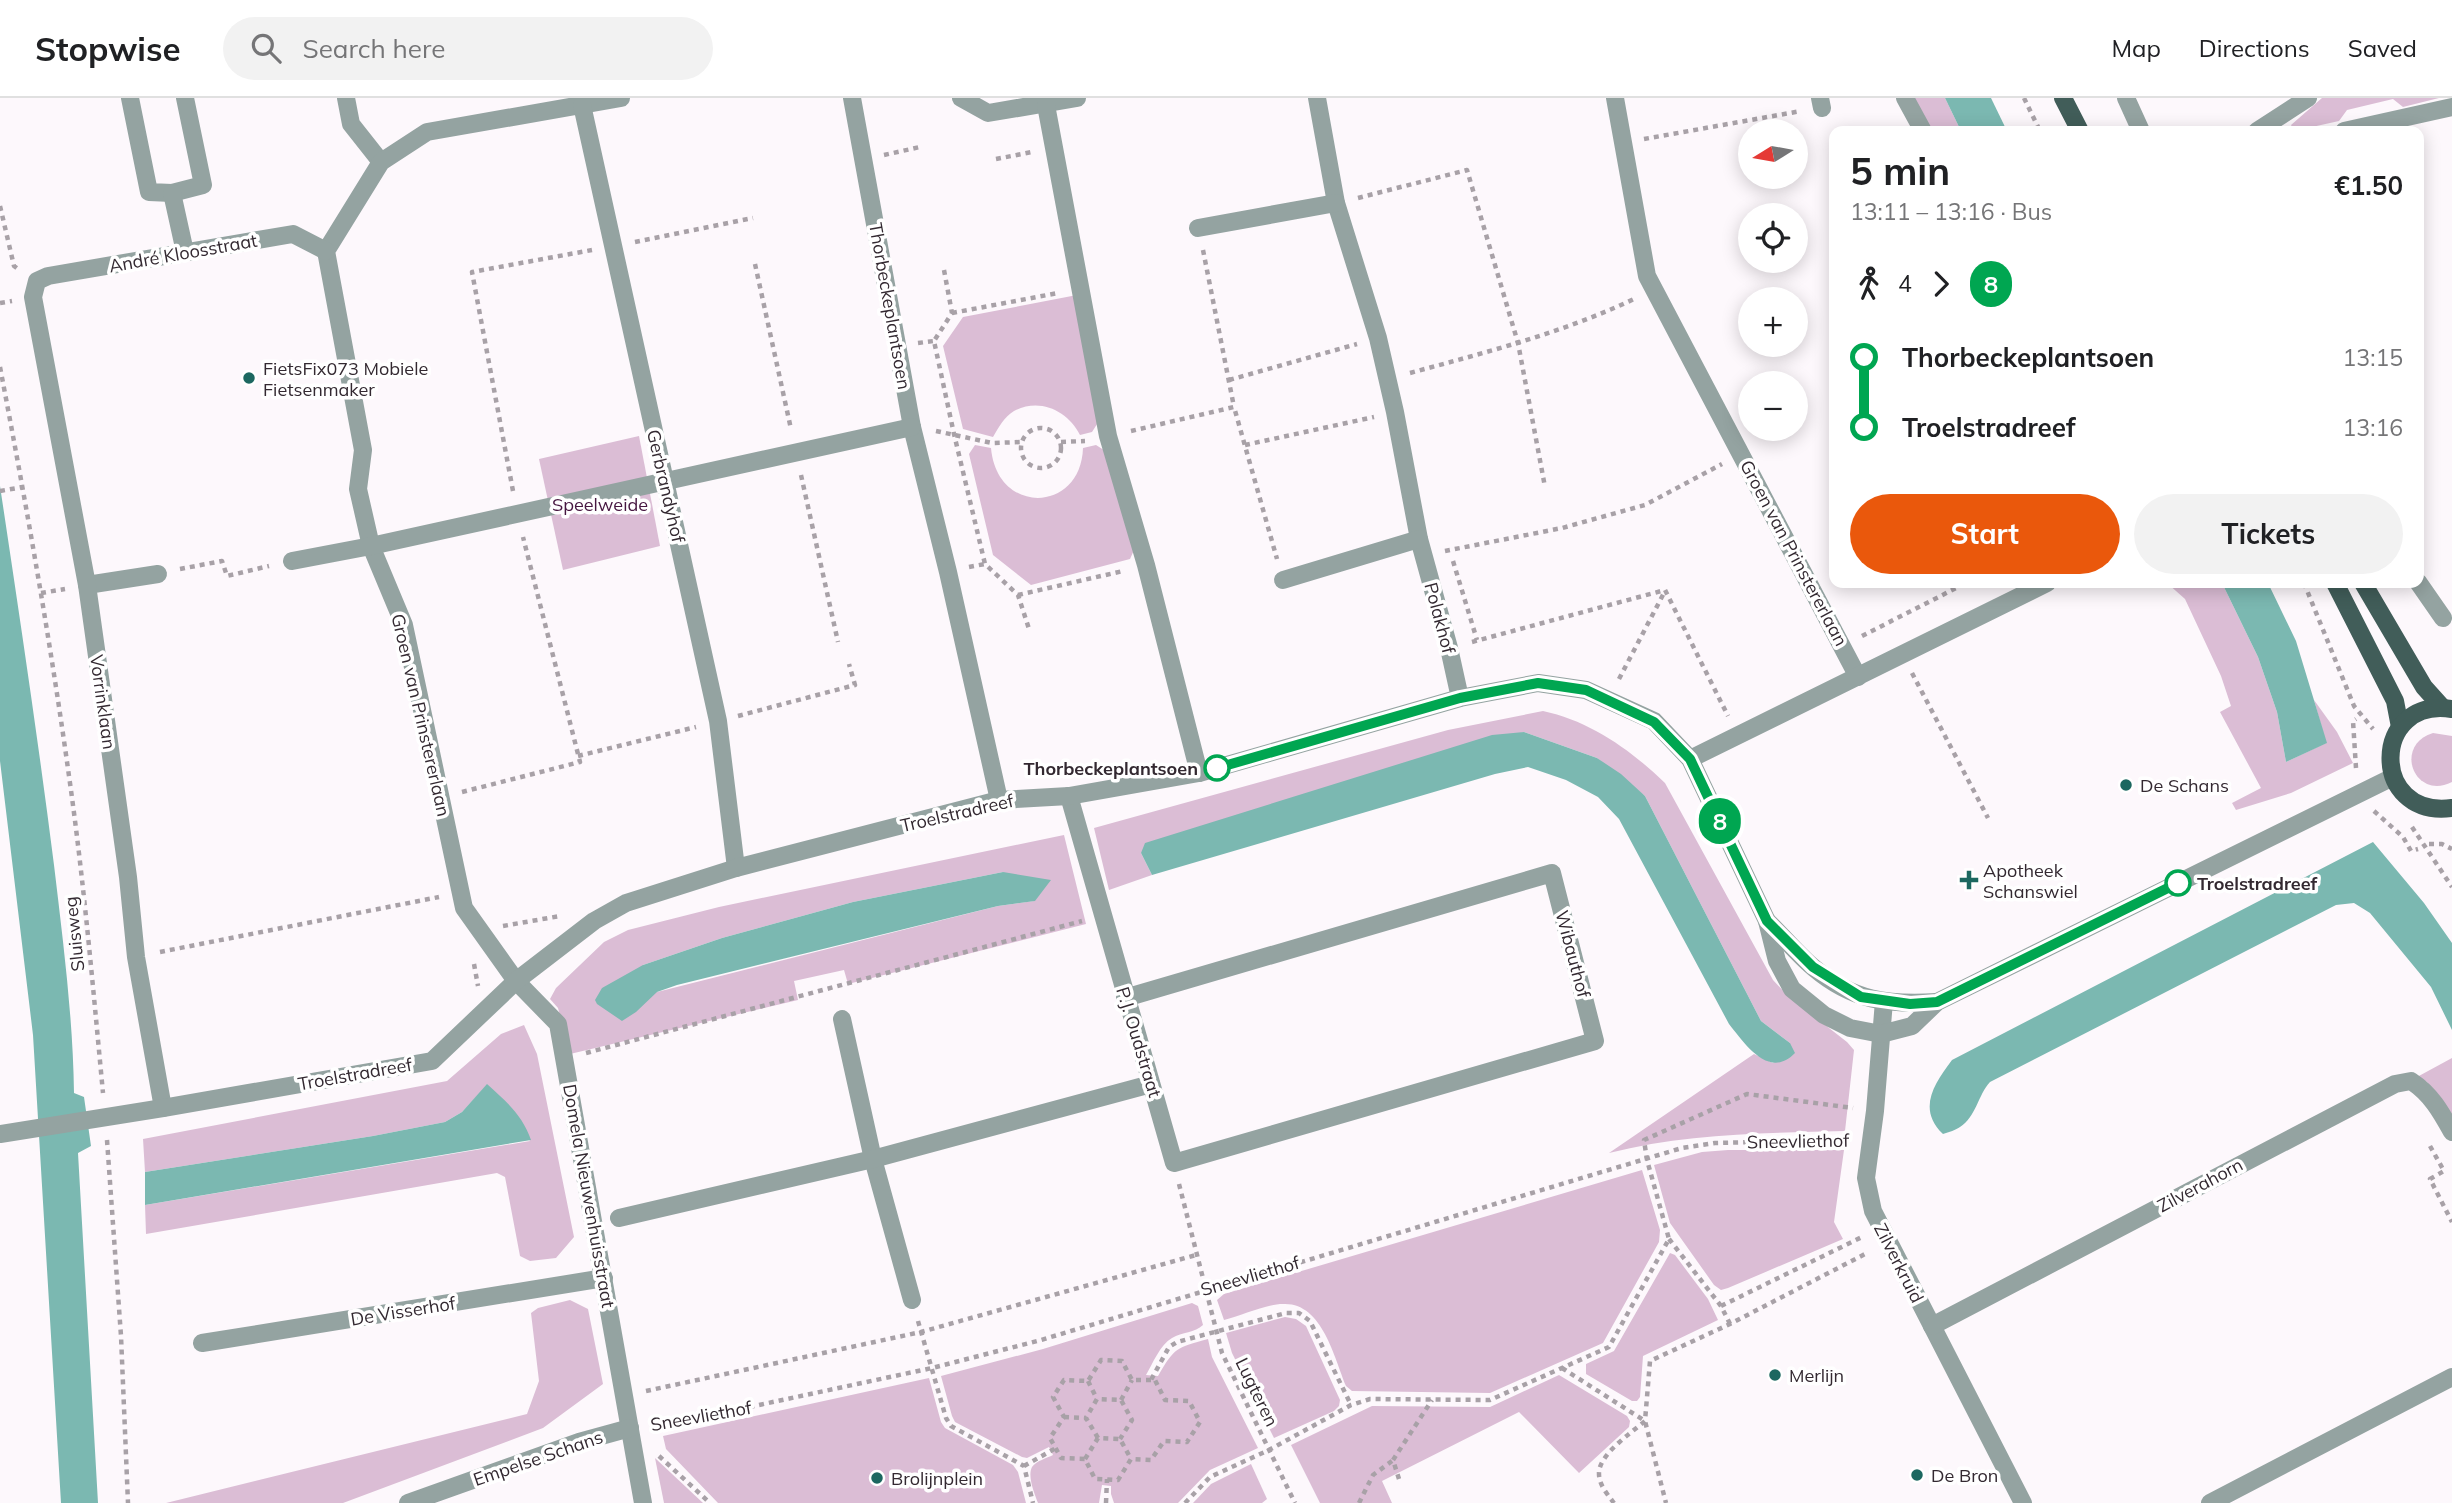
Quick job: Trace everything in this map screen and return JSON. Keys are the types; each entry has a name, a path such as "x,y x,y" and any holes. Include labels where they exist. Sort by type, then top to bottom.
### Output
{"main road":[{"path":"2063,98 2077,126"},
{"path":"2338,588 2395,701 2400,727"},
{"path":"2366,588 2424,687 2447,708"},
{"path":"2447,708 2427,709 2415,714 2400,727 2390,752 2390,765 2401,791 2428,808 2448,813"}],"street":[{"path":"130,98 149,192 172,192 203,185 185,98"},
{"path":"346,98 351,124 381,162"},
{"path":"326,251 381,162 427,131 621,98"},
{"name":"Thorbeckeplantsoen","path":"852,98 912,427 948,572 999,800"},
{"path":"961,98 988,113 1077,98"},
{"name":"Polakhof","path":"1317,98 1336,203 1378,338 1421,547 1460,698"},
{"name":"Groen van Prinstererlaan","path":"1615,98 1647,276 1858,677"},
{"path":"1905,98 1920,126"},
{"path":"2126,98 2139,126"},
{"path":"2277,126 2308,98"},
{"name":"Gerbrandyhof","path":"582,105 718,721 736,868"},
{"path":"1046,105 1108,436 1146,565 1199,774"},
{"path":"2366,126 2452,107"},
{"path":"172,192 185,253"},
{"path":"1198,228 1336,203"},
{"name":"André Kloosstraat","path":"35,289 48,276 293,234 326,251"},
{"name":"Groen van Prinstererlaan","path":"326,251 363,450 358,489 371,546 404,625 464,908 516,981"},
{"name":"Vorrinklaan","path":"35,289 87,585 128,877 136,957 163,1108"},
{"path":"292,561 912,427"},
{"path":"1283,580 1421,547"},
{"path":"87,585 158,573"},
{"path":"1690,759 2037,588"},
{"path":"2422,588 2443,618"},
{"name":"Troelstradreef","path":"4,1133 432,1060 516,981 594,921 626,903 736,868 999,800 1069,796 1199,774 1460,698 1538,683 1586,690 1654,722 1690,759 1767,921 1777,961 1792,989 1824,1016 1850,1028 1881,1034 1912,1026 1937,1002 2393,777"},
{"name":"P.J. Oudstraat","path":"1069,796 1174,1163"},
{"name":"Wibauthof","path":"1125,998 1552,873 1595,1041 1174,1163"},
{"name":"Troelstradreef","path":"1767,921 1813,967 1861,997 1910,1004 1937,1002"},
{"name":"Domela Nieuwenhuisstraat","path":"516,981 558,1024 643,1503"},
{"name":"Zilverkruid","path":"1884,1001 1875,1111 1866,1178 1873,1211 2023,1503"},
{"path":"842,1019 873,1159 912,1300"},
{"name":"Zilverahorn","path":"1932,1326 2395,1084 2412,1082 2423,1088 2452,1132"},
{"path":"620,1218 873,1159 1152,1084"},
{"name":"De Visserhof","path":"202,1343 604,1278"},
{"path":"2210,1503 2452,1377"},
{"name":"Empelse Schans","path":"408,1503 579,1442 630,1428"}],"path":[{"path":"2024,98 2038,126"},
{"path":"1623,143 1821,103"},
{"path":"863,159 920,147"},
{"path":"1336,203 1467,170 1518,344 1545,487"},
{"path":"0,206 14,265 35,289"},
{"path":"440,798 580,762 517,514 472,272 753,218"},
{"path":"1198,228 1234,407 1283,580"},
{"path":"944,270 952,313 934,341 954,434 985,564 1018,595 1030,632"},
{"path":"952,313 1081,288"},
{"path":"1387,379 1518,344 1592,319 1654,290"},
{"path":"1228,380 1378,338"},
{"name":"Sluisweg","path":"0,367 23,487 69,778 96,1009 99,1118 121,1336 128,1503"},
{"path":"1061,442 1082,442 1234,407"},
{"path":"1245,445 1395,412"},
{"path":"912,427 992,443 1021,442"},
{"path":"1043,427 1052,430 1061,442 1061,455 1057,461 1042,468 1027,462 1021,449 1021,442 1030,431 1043,427"},
{"path":"1421,547 1450,550 1562,528 1646,505 1741,454"},
{"path":"0,491 23,487"},
{"path":"1450,550 1477,640"},
{"path":"158,573 222,561 227,576 292,561"},
{"path":"1018,595 1146,565"},
{"path":"1843,646 1956,588"},
{"path":"2306,588 2354,706 2373,729"},
{"path":"1449,648 1665,590"},
{"path":"1609,701 1665,590"},
{"path":"1665,590 1737,736"},
{"path":"1902,654 1988,818"},
{"path":"2356,719 2353,721 2358,775"},
{"path":"2371,807 2403,837 2411,851 2418,849"},
{"path":"2412,826 2452,887"},
{"path":"2429,844 2442,844 2452,849"},
{"path":"136,957 461,893"},
{"path":"481,930 573,913"},
{"path":"565,1058 1102,916"},
{"path":"1730,1324 1721,1306 1668,1239 1644,1140 1746,1094 1875,1111"},
{"path":"2426,1138 2444,1171"},
{"name":"Sneevliethof","path":"630,1428 684,1422 933,1368 1041,1340 1682,1148 1715,1143 1871,1140"},
{"path":"1174,1163 1205,1289"},
{"path":"2452,1167 2430,1179 2452,1222"},
{"path":"1721,1306 1885,1235"},
{"path":"1666,1503 1645,1421 1650,1361 1730,1324 1885,1235"},
{"path":"1185,1503 1210,1477 1269,1450 1352,1405 1370,1399 1490,1400 1609,1347 1668,1239"},
{"name":"Sneevliethof","path":"624,1395 921,1332 1196,1255"},
{"name":"Lugteren","path":"1205,1289 1222,1353 1295,1503"},
{"path":"1151,1380 1169,1347 1177,1342 1286,1313 1298,1313 1310,1321 1352,1405"},
{"path":"925,1344 946,1418 951,1426 1024,1465 1033,1503"},
{"path":"1088,1381 1101,1360 1122,1361 1132,1380"},
{"path":"1562,1368 1645,1421"},
{"path":"1064,1417 1053,1397 1064,1380 1088,1381"},
{"path":"1130,1459 1151,1460 1164,1441 1188,1442 1200,1422 1189,1401 1165,1400 1155,1380 1132,1380"},
{"path":"1121,1400 1132,1380"},
{"path":"1088,1381 1097,1399"},
{"path":"1097,1399 1121,1400"},
{"path":"1086,1418 1097,1399"},
{"path":"1359,1503 1373,1475 1393,1460 1432,1399"},
{"path":"1120,1439 1132,1420 1121,1400"},
{"path":"1064,1417 1086,1418"},
{"path":"1064,1417 1050,1438 1061,1458 1085,1459"},
{"path":"1086,1418 1098,1438"},
{"path":"1614,1503 1602,1487 1599,1473 1604,1458 1645,1421"},
{"path":"630,1428 709,1503"},
{"path":"1098,1438 1120,1439"},
{"path":"1085,1459 1098,1438"},
{"path":"1120,1439 1130,1459"},
{"path":"1024,1465 1056,1448"},
{"path":"1085,1459 1095,1479 1118,1480 1130,1459"},
{"path":"1393,1460 1399,1479"},
{"path":"1106,1503 1107,1479"}],"green space":[{"path":"1913,98 1945,98 1959,126 1927,126"},
{"path":"2322,98 2439,98 2403,107 2393,99 2347,110 2339,121 2316,126 2291,125"},
{"path":"1077,295 1099,421 1092,432 1080,435 1061,413 1034,405 1010,413 993,437 963,429 943,346 963,317"},
{"name":"Speelweide","path":"639,436 660,546 563,570 539,459"},
{"path":"975,445 991,448 997,470 1008,486 1022,495 1038,498 1055,494 1069,485 1079,469 1083,448 1096,445 1107,452 1135,548 1130,559 1031,585 993,555 969,454"},
{"path":"2173,588 2224,588 2258,657 2277,712 2286,762 2326,743 2314,700 2337,732 2353,763 2291,793 2236,810 2232,803 2261,788 2220,712 2231,706 2221,676 2185,599"},
{"path":"1543,711 1577,722 1609,738 1665,783 1773,980 1788,996 1854,1050 1845,1131 1697,1138 1609,1153 1754,1054 1773,1063 1790,1043 1761,1021 1645,796 1597,758 1524,732 1141,853 1152,875 1109,890 1094,828 1448,730"},
{"path":"2433,733 2452,736 2452,782 2439,786 2427,784 2419,778 2411,759 2414,748 2421,739"},
{"path":"1064,835 1086,924 848,984 844,970 794,981 798,1000 570,1054 558,1008 550,999 556,988 604,942 628,930 719,907","holes":["1003,872 1034,901 998,906 657,992 643,965 722,938 853,902"]},
{"path":"524,1025 537,1054 574,1237 556,1258 530,1261 520,1256 505,1177 497,1173 146,1234 145,1205 530,1141 487,1085 462,1112 445,1122 145,1172 143,1139 447,1081 501,1034"},
{"path":"2452,1058 2452,1125 2427,1082 2417,1077"},
{"path":"1844,1150 1834,1222 1843,1239 1728,1288 1721,1290 1714,1285 1670,1223 1654,1165 1702,1152"},
{"path":"1642,1170 1660,1230 1659,1242 1603,1343 1490,1393 1352,1391 1346,1386 1325,1333 1308,1312 1283,1304 1224,1320 1217,1300 1224,1294"},
{"path":"1670,1253 1675,1255 1708,1299 1718,1320 1643,1356 1640,1397 1637,1401 1632,1401 1586,1374 1586,1364 1614,1351"},
{"path":"570,1300 588,1309 603,1384 543,1428 343,1503 166,1503 527,1414 539,1381 531,1313 538,1308"},
{"path":"1192,1303 1198,1306 1203,1325 1168,1341 1146,1375 1158,1376 1177,1350 1208,1339 1212,1357 1258,1448 1210,1470 1178,1503 1114,1503 1111,1486 1102,1485 1099,1503 1038,1503 1030,1475 1036,1463 1053,1455 1049,1447 1027,1458 1022,1457 955,1422 952,1416 941,1376 1043,1349"},
{"path":"1285,1317 1296,1319 1306,1326 1340,1400 1334,1411 1274,1438 1232,1353 1226,1333"},
{"path":"1559,1375 1627,1416 1630,1421 1629,1427 1579,1473 1519,1412 1382,1481 1392,1503 1320,1503 1291,1445 1372,1406 1490,1407"},
{"path":"929,1378 945,1428 1013,1465 1018,1472 1026,1503 718,1503 666,1449 663,1436"},
{"path":"655,1458 703,1503 664,1503"},
{"path":"1251,1464 1267,1499 1262,1503 1193,1503 1211,1484"}],"shaded area":[{"path":"1945,98 1991,98 2005,126 1959,126"},
{"path":"0,486 54,865 70,1007 74,1093 84,1097 91,1146 78,1153 98,1503 61,1503 33,1035 0,761"},
{"path":"2224,588 2270,588 2296,641 2327,743 2286,762 2277,712 2258,657"},
{"path":"1524,732 1597,758 1621,774 1645,796 1761,1021 1790,1043 1795,1053 1776,1063 1767,1061 1750,1049 1729,1024 1619,819 1598,797 1566,780 1528,767 1495,774 1152,875 1141,853 1145,843 1492,735"},
{"path":"2373,842 2424,903 2452,943 2452,1030 2431,987 2370,913 2354,903 2336,905 1990,1082 1970,1118 1958,1128 1943,1134 1935,1125 1931,1115 1931,1097 1939,1078 1952,1060"},
{"path":"1003,872 1051,880 1035,901 998,906 677,985 657,992 622,1021 595,1000 602,988 643,965 722,938 853,902"},
{"path":"487,1084 519,1116 531,1140 145,1205 145,1172 445,1122 462,1112"}],"bus line":[{"name":"8","path":"1217,768 1460,698 1538,683 1586,690 1654,722 1690,759 1767,921 1813,967 1840,986 1861,997 1884,1001 1910,1004 1937,1002 2178,883"}],"place":[{"name":"FietsFix073 Mobiele Fietsenmaker","path":"249,378"},
{"name":"Thorbeckeplantsoen","path":"1217,768"},
{"name":"De Schans","path":"2126,785"},
{"name":"Apotheek Schanswiel","path":"1969,880"},
{"name":"Troelstradreef","path":"2178,883"},
{"name":"Merlijn","path":"1775,1375"},
{"name":"De Bron","path":"1917,1475"},
{"name":"Brolijnplein","path":"877,1478"}]}
